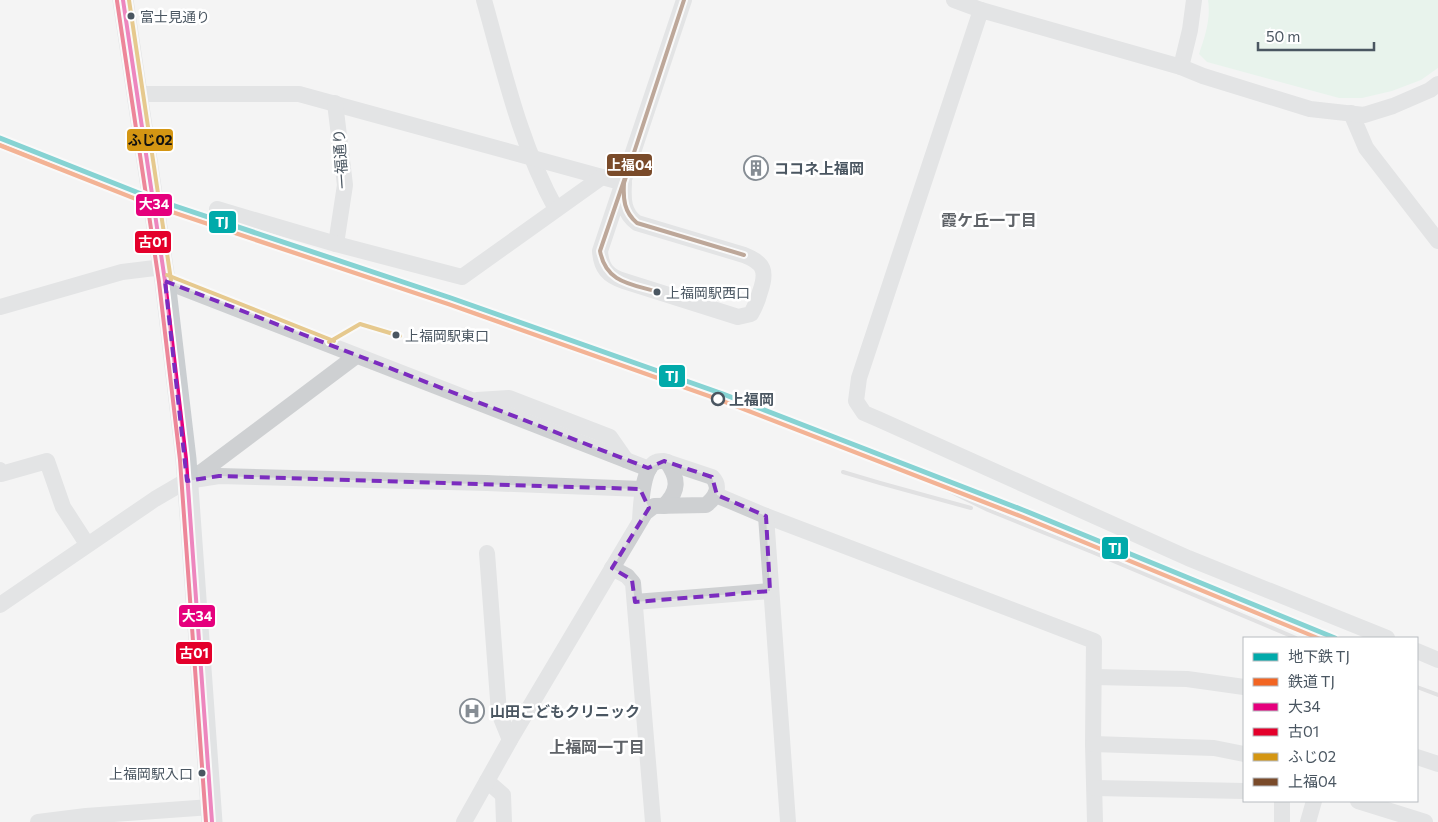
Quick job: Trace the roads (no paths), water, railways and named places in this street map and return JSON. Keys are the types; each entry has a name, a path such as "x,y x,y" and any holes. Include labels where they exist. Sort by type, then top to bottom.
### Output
{"main road":[{"path":"123,0 164,274 187,481 212,815"}],"street":[{"path":"484,0 506,81 531,158 556,209"},
{"path":"606,238 620,225 637,223 753,259 761,264 765,276 756,307 751,314 738,317 616,279 608,274 602,266 600,251 606,238 684,0"},
{"path":"954,0 981,10 1181,67 1203,76 1310,109 1364,115 1393,106 1430,90 1438,84"},
{"path":"1181,67 1190,30 1194,0"},
{"path":"981,10 859,378 856,401 860,409 878,420 1188,558 1385,637"},
{"path":"136,94 299,94 624,183"},
{"name":"一福通り","path":"335,103 345,185 336,244"},
{"path":"1351,113 1366,148 1438,241"},
{"path":"217,209 336,244 462,277 602,177"},
{"path":"624,183 625,206 628,215 637,223"},
{"path":"0,307 122,272 164,274 356,356 649,469"},
{"path":"0,605 161,495 203,471 356,356"},
{"path":"0,470 1,474 46,461 63,507 87,544"},
{"path":"640,520 642,492 649,469 656,462 667,462 712,477 717,486 716,495 706,505 659,506 645,502 642,492"},
{"path":"464,822 510,740 640,520 645,513 672,498 676,477 667,462"},
{"path":"187,481 219,476 487,483 642,492"},
{"path":"716,495 766,516 1094,641 1092,744 1095,822"},
{"path":"766,516 788,822"},
{"path":"487,552 499,713 510,740"},
{"path":"612,568 634,583 653,822"},
{"path":"635,602 770,591"},
{"path":"1418,651 1438,660"},
{"path":"1094,677 1186,679 1243,687"},
{"path":"1092,744 1214,748 1243,754"},
{"path":"1418,757 1438,764"},
{"path":"488,781 503,795 504,822"},
{"path":"1095,788 1243,791"},
{"path":"1282,802 1282,822"},
{"path":"1308,822 1314,802"},
{"path":"1361,802 1425,822"},
{"path":"38,822 69,818 212,815"}],"railway":[{"path":"856,445 988,510 1294,637"},
{"path":"843,472 971,508"},
{"path":"1418,687 1438,695"}],"metro line":[{"name":"TJ","path":"0,138 154,199 451,298 723,394 1023,510 1333,637"}],"rail line":[{"name":"TJ","path":"0,145 152,205 449,304 721,400 1021,516 1317,637"}],"place":[{"name":"富士見通り","path":"131,16"},
{"name":"ココネ上福岡","path":"756,168"},
{"name":"上福岡駅西口","path":"657,292"},
{"name":"上福岡駅東口","path":"396,335"},
{"name":"上福岡","path":"718,399"},
{"name":"山田こどもクリニック","path":"472,711"},
{"name":"上福岡駅入口","path":"202,773"}],"district":[{"name":"霞ケ丘一丁目","path":"989,219"},
{"name":"上福岡一丁目","path":"597,746"}]}
